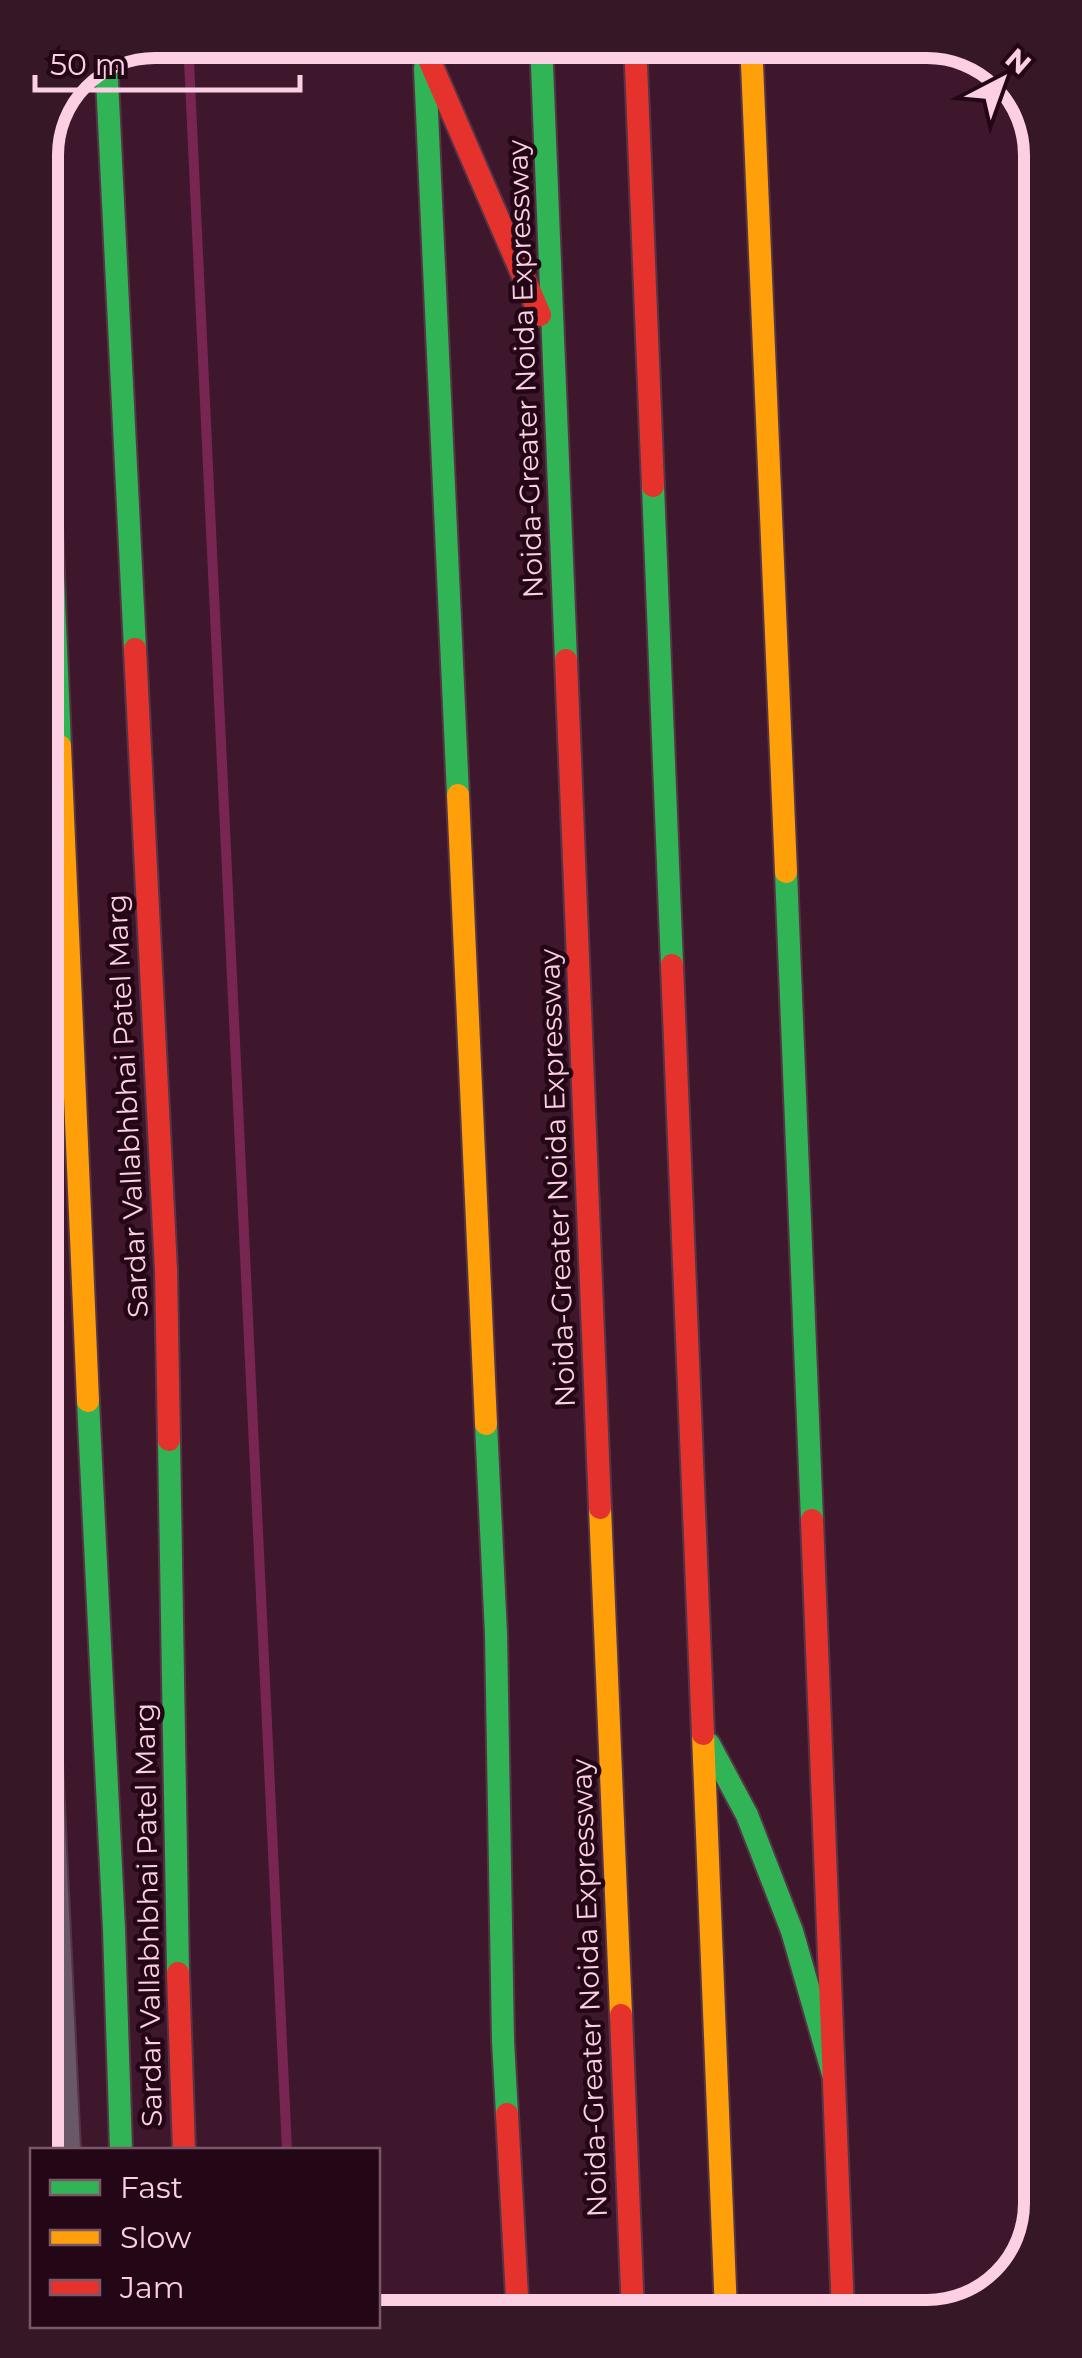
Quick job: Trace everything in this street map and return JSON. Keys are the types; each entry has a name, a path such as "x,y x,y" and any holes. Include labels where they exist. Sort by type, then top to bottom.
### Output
{"main road":[{"path":"425,58 495,1614 503,2041 517,2300"},
{"path":"430,58 554,345"},
{"name":"Noida-Greater Noida Expressway","path":"543,58 631,2300"},
{"path":"636,58 725,2300"},
{"path":"753,58 842,2300"},
{"name":"Sardar Vallabhbhai Patel Marg","path":"107,71 166,1270 176,1926 184,2148"},
{"name":"Sardar Vallabhbhai Patel Marg","path":"58,706 121,2148"},
{"path":"703,1733 747,1815 786,1914 834,2074"}],"street":[{"path":"58,1999 65,2148"}],"waterway":[{"path":"189,58 287,2148"}],"traffic: fast":[{"path":"542,58 566,660"},
{"path":"425,68 458,795"},
{"path":"107,71 135,649"},
{"path":"653,486 672,965"},
{"path":"58,697 60,746"},
{"path":"786,872 812,1520"},
{"path":"88,1401 121,2148"},
{"path":"486,1424 496,1634 507,2114"},
{"path":"169,1440 178,1973"},
{"path":"709,1744 747,1815 792,1931 833,2074"}],"traffic: slow":[{"path":"752,58 786,872"},
{"path":"60,746 88,1401"},
{"path":"458,795 486,1424"},
{"path":"600,1508 621,2015"},
{"path":"703,1734 725,2300"}],"traffic: jam":[{"path":"428,58 540,315"},
{"path":"636,58 653,486"},
{"path":"135,649 166,1270 169,1440"},
{"path":"566,660 600,1508"},
{"path":"672,965 703,1734"},
{"path":"812,1520 842,2300"},
{"path":"178,1973 184,2148"},
{"path":"621,2015 632,2300"},
{"path":"507,2114 517,2300"}]}
